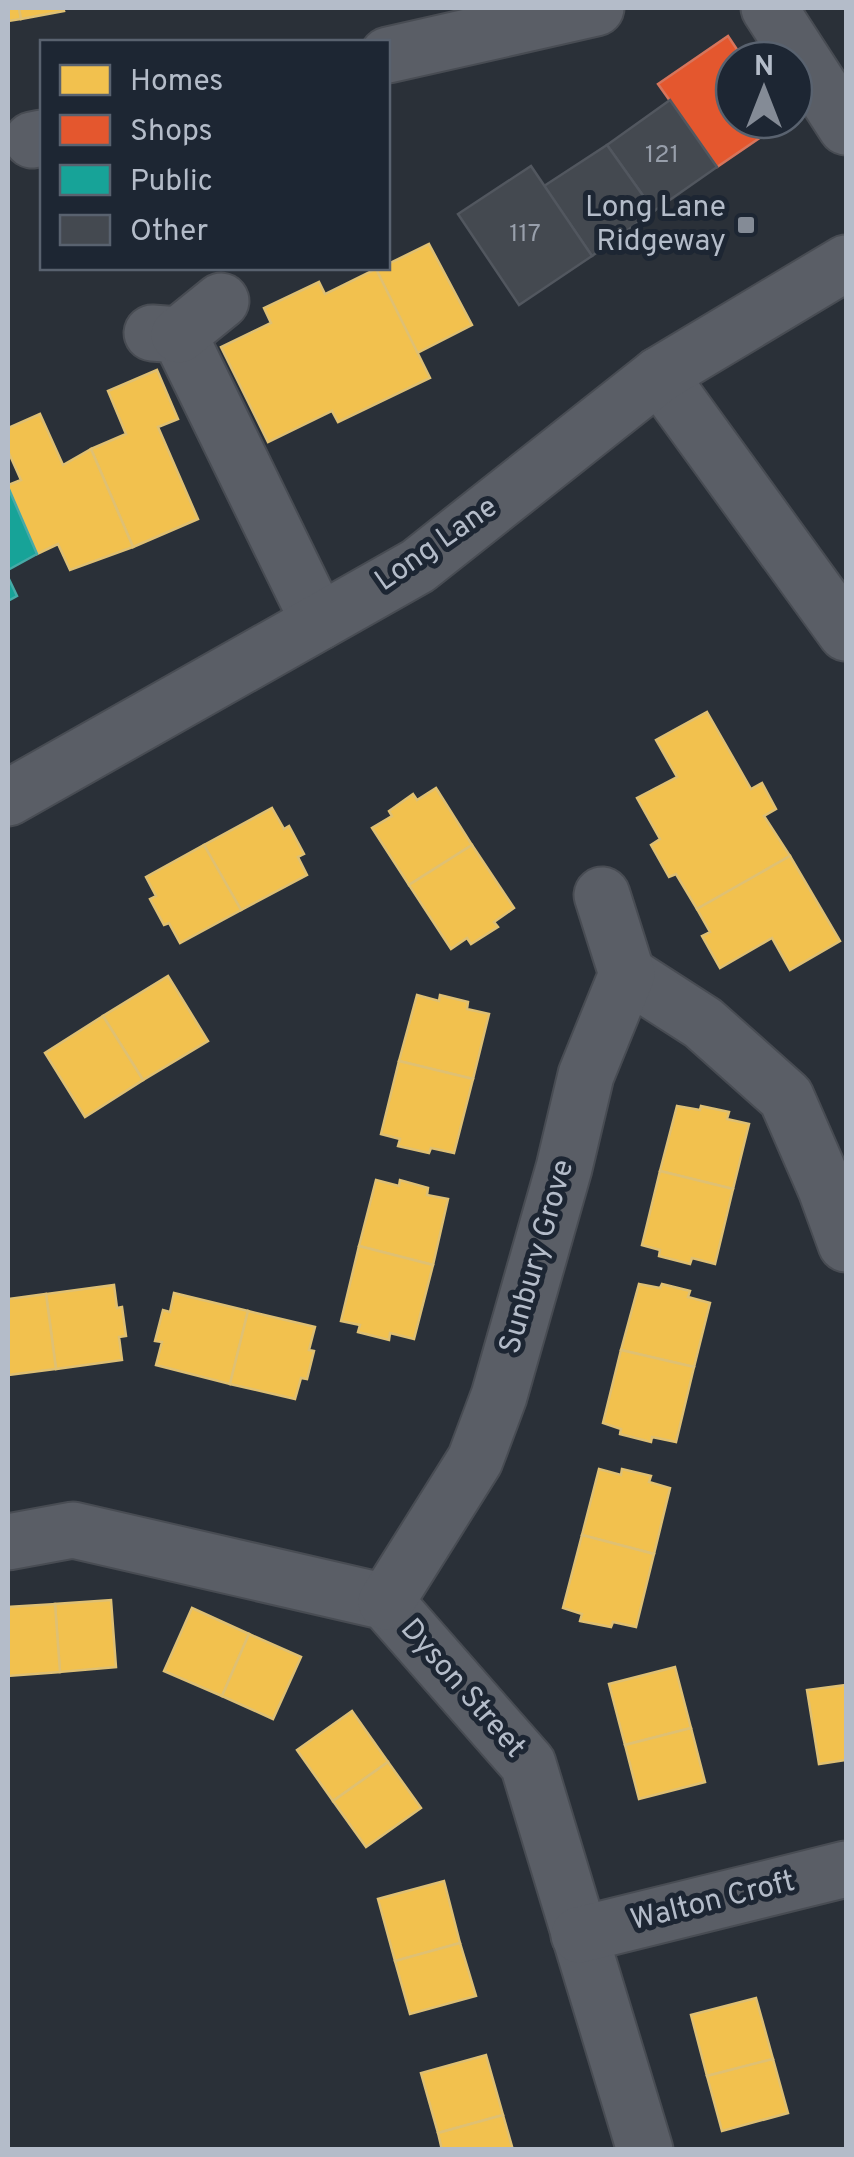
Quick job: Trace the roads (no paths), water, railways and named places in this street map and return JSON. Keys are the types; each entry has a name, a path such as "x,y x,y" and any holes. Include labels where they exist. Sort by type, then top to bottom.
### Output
{"street":[{"path":"390,55 596,8"},
{"path":"769,8 846,126"},
{"name":"Long Lane","path":"8,798 418,566 659,375 846,263"},
{"path":"221,301 165,334 319,622"},
{"path":"659,375 846,633"},
{"path":"602,895 627,974 703,1023 786,1096 846,1244"},
{"name":"Sunbury Grove","path":"386,1602 475,1460 499,1396 586,1076 627,974"},
{"name":"Dyson Street","path":"8,1542 73,1530 386,1602 528,1764 645,2150"},
{"name":"Walton Croft","path":"579,1935 846,1869"}],"place":[{"name":"Long Lane Ridgeway","path":"746,225"}]}
